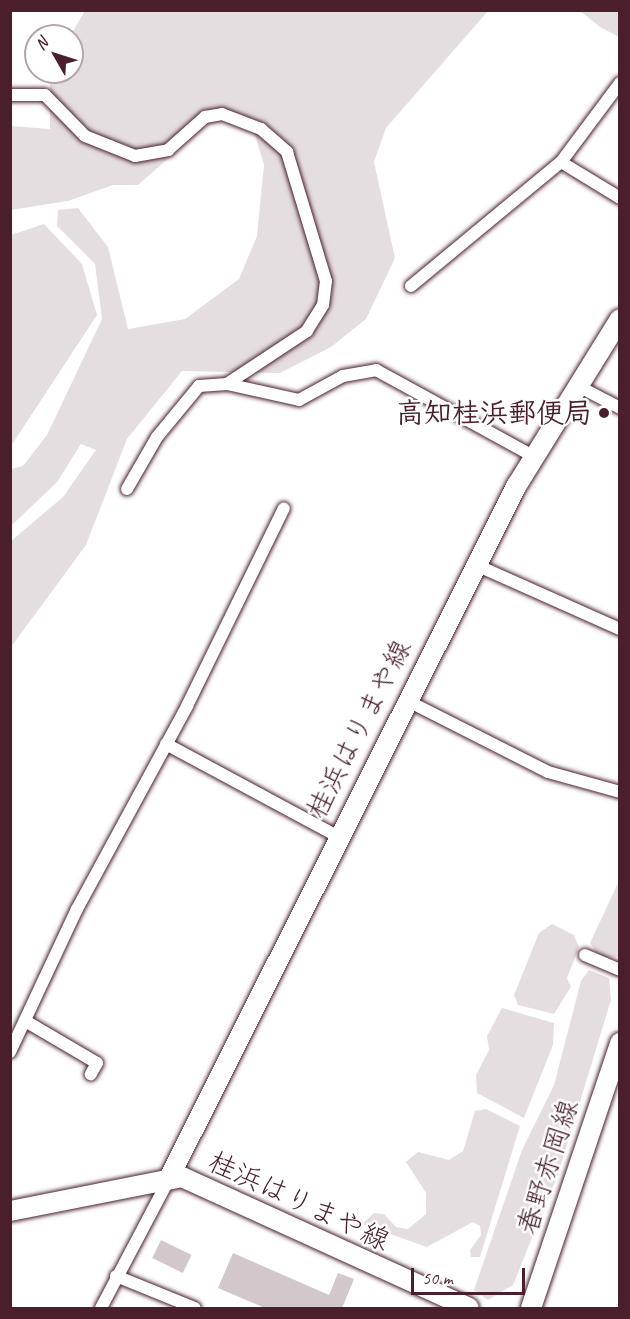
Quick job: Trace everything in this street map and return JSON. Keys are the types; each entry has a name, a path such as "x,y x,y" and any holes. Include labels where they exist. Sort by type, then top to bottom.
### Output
{"main road":[{"name":"桂浜はりまや線","path":"170,1176 337,836 533,456 620,319"},
{"name":"春野赤岡線","path":"531,1308 620,1043"},
{"name":"桂浜はりまや線","path":"10,1211 170,1176 197,1182 469,1308"}],"street":[{"path":"411,286 561,162 620,83"},
{"path":"10,95 45,95 84,136 135,156 168,150 205,117 222,114 261,129 287,152 326,280 323,305 307,331 227,384"},
{"path":"561,162 620,198"},
{"path":"127,489 158,437 199,386 227,384 299,400 344,376 376,370 533,456"},
{"path":"578,386 620,408"},
{"path":"10,1052 27,1022 77,909 166,744 284,508"},
{"path":"476,565 620,629"},
{"path":"406,700 548,772 620,792"},
{"path":"166,744 337,836"},
{"path":"585,954 620,970"},
{"path":"27,1022 97,1063 91,1074"},
{"path":"101,1308 170,1176"},
{"path":"116,1276 195,1308"}],"shaded area":[{"path":"85,11 488,11 386,128 374,162 395,258 366,319 331,347 280,373 182,371 127,439 86,545 11,647 11,541 63,497 96,450 81,444 57,482 11,526 11,469 23,466 47,435 102,319 95,264 57,226 58,210 78,208 108,247 128,329 185,319 239,279 257,236 264,165 252,125 222,111 138,185 113,185 68,201 11,210 11,126 50,129 50,84 84,84 84,24 77,24"},
{"path":"580,11 619,11 619,37 600,27"},
{"path":"44,224 82,264 97,315 11,446 11,235"},
{"path":"619,881 619,957 600,958 590,943"},
{"path":"552,924 574,935 579,947 567,978 571,987 554,1014 518,1005 514,995 539,933"},
{"path":"589,970 609,978 611,1000 558,1174 513,1285 488,1300 474,1290 522,1150 554,1085 581,981"},
{"path":"502,1008 554,1023 553,1045 524,1118 477,1093 476,1075 489,1050 487,1036"},
{"path":"486,1109 520,1126 480,1257 471,1257 470,1250 481,1235 480,1226 473,1222 427,1247 362,1224 374,1213 384,1214 396,1227 408,1229 426,1214 426,1193 406,1162 418,1152 449,1160 463,1151 475,1111"}],"building":[{"path":"161,1240 192,1255 183,1273 152,1258"},
{"path":"233,1253 329,1295 338,1273 354,1279 342,1308 265,1308 218,1288"}],"place":[{"name":"高知桂浜郵便局","path":"604,413"}]}
